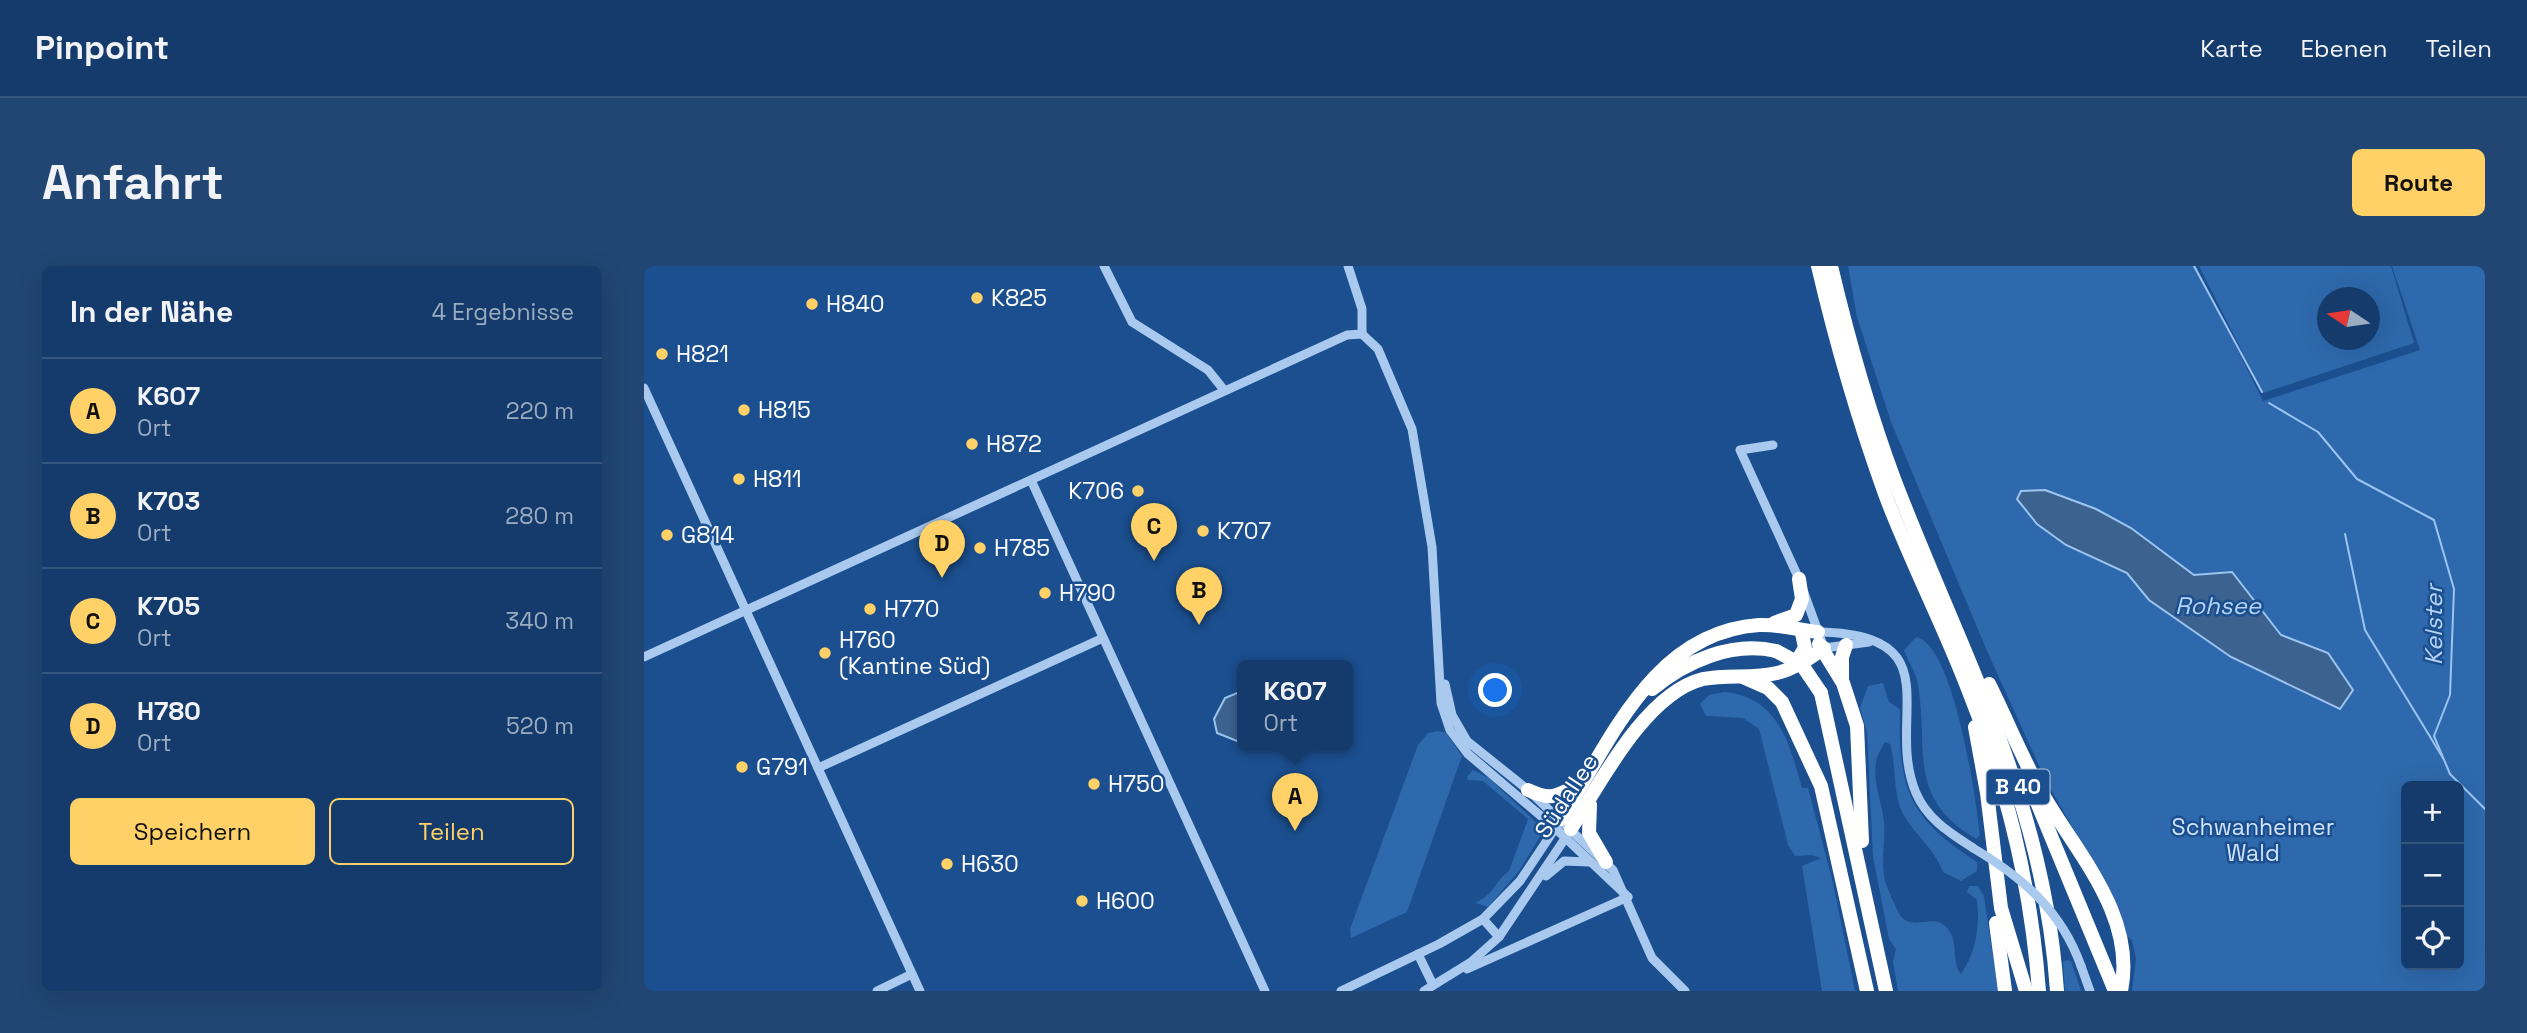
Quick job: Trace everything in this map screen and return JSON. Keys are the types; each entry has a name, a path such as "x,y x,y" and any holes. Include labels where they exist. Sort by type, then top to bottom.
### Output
{"highway":[{"name":"B 40","path":"1818,266 1853,397 1885,494 1967,684 1998,772 2014,829 2030,907 2039,991"},
{"name":"B 40","path":"1831,266 1853,354 1876,429 2006,749 2027,816 2049,920 2056,991"},
{"path":"1628,711 1660,671 1692,644 1712,635 1786,621 1796,615 1802,599 1799,579"},
{"name":"B 40","path":"1941,593 1998,702 2086,926 2115,991"},
{"path":"1759,625 1797,632 1818,632"},
{"path":"1797,632 1824,648 1843,683 1857,726 1867,902"},
{"path":"1791,667 1804,653 1805,643 1797,632"},
{"path":"1843,683 1841,662 1846,645"},
{"name":"Südallee","path":"1563,829 1590,800 1637,730 1664,700 1696,681 1721,676 1776,674 1824,648"},
{"path":"1628,711 1670,676 1705,658 1740,649 1776,651 1802,665 1821,693 1886,991"},
{"path":"1743,677 1768,688 1782,702 1821,786 1867,991"},
{"path":"1967,684 1987,793 1999,894 2016,966 2026,991"},
{"path":"1998,702 2038,786 2114,912 2123,950 2122,991"},
{"name":"Südallee","path":"1563,829 1582,784 1628,711"},
{"path":"1528,790 1548,797 1558,797 1582,784"},
{"path":"1590,800 1588,828 1599,862"},
{"path":"1999,894 1996,916 2005,991"}],"street":[{"path":"1104,266 1132,322 1208,370 1224,390"},
{"path":"1348,266 1362,309 1362,334 1378,349 1410,420 1432,547 1443,711 1454,737 1468,754 1563,829 1599,862 1628,897 1656,964 1685,991"},
{"path":"644,657 1224,390 1347,335 1362,334"},
{"path":"644,388 920,991"},
{"path":"1773,444 1740,450 1799,579 1824,648 1874,642"},
{"path":"1031,480 1265,991"},
{"path":"1818,632 1853,635 1874,642 1895,656 1906,675 1909,766 1916,793 1934,820 1999,863 2042,899 2061,923 2081,966 2089,991"},
{"path":"818,768 1103,638"},
{"path":"1440,654 1452,715 1462,734 1485,757 1528,790 1563,829"},
{"name":"Südallee","path":"1341,991 1483,919 1520,881 1563,829"},
{"name":"Südallee","path":"1449,976 1499,937 1533,890 1563,829"},
{"path":"1520,881 1533,890 1564,860 1599,862"},
{"name":"Südallee","path":"1418,990 1628,897"},
{"path":"1483,919 1499,937"},
{"path":"1418,954 1433,985"},
{"path":"877,991 912,974"}],"green space":[{"name":"Schwanheimer Wald","path":"1848,266 2196,266 2263,401 2420,350 2392,266 2485,266 2485,991 2132,991 2136,959 2132,940 2126,935 2117,905 2045,779 1987,651 1891,422 1857,317","holes":["2073,502 2122,524 2194,575 2232,572 2281,635 2328,653 2339,709 2231,657 2149,600 2127,573 2106,562"]},
{"path":"2199,266 2391,266 2414,343 2263,393"},
{"path":"1916,637 1929,646 1952,693 1974,790 1980,835 1976,839 1954,823 1939,806 1930,789 1925,771 1918,685 1904,650"},
{"path":"1883,683 1889,702 1900,709 1901,760 1912,799 1936,831 1977,862 1977,871 1961,881 1943,872 1935,856 1903,814 1897,797 1890,744 1885,742 1877,759 1875,776 1884,823 1883,864 1887,887 1905,920 1917,923 1936,922 1948,929 1961,974 1973,948 1978,920 1977,900 1967,892 1969,886 1978,886 1984,896 1998,991 1898,991 1893,962 1896,949 1889,939 1873,857 1867,732 1860,708 1868,686"},
{"path":"1724,692 1742,696 1769,712 1786,739 1802,788 1808,788 1833,883 1855,991 1822,991 1802,866 1821,858 1811,855 1795,856 1788,845 1759,729 1743,718 1706,716 1700,704 1709,695"},
{"path":"1428,733 1446,733 1462,756 1407,912 1351,938 1350,929 1418,745"},
{"path":"1473,770 1489,778 1544,830 1519,871 1488,907 1475,903 1487,896 1509,871 1528,819 1483,781 1468,780 1467,777"},
{"path":"2071,961 2081,991 2065,991 2063,962"}],"water":[{"name":"Rohsee","path":"2045,490 2096,509 2131,528 2194,575 2232,572 2281,635 2328,653 2353,690 2340,709 2231,657 2149,600 2127,573 2066,545 2037,524 2017,499 2021,491"},
{"path":"1237,693 1237,741 1217,733 1214,719 1225,698"}],"waterway":[{"name":"Kelster","path":"2194,266 2262,392"},
{"name":"Kelster","path":"2269,403 2318,432 2357,479 2434,520 2454,589 2450,695 2434,736 2450,774 2485,809"},
{"name":"Kelster","path":"2345,534 2365,630 2443,758"}],"place":[{"name":"K825","path":"977,298"},
{"name":"H840","path":"812,304"},
{"name":"H821","path":"662,354"},
{"name":"H815","path":"744,410"},
{"name":"H872","path":"972,444"},
{"name":"H811","path":"739,479"},
{"name":"K706","path":"1138,491"},
{"name":"K707","path":"1203,531"},
{"name":"G814","path":"667,535"},
{"name":"H785","path":"980,548"},
{"name":"K705","path":"1154,561"},
{"name":"H780","path":"942,578"},
{"name":"H790","path":"1045,593"},
{"name":"H770","path":"870,609"},
{"name":"K703","path":"1199,625"},
{"name":"H760 (Kantine Süd)","path":"825,653"},
{"name":"G791","path":"742,767"},
{"name":"H750","path":"1094,784"},
{"name":"K607","path":"1295,831"},
{"name":"H630","path":"947,864"},
{"name":"H600","path":"1082,901"}]}
